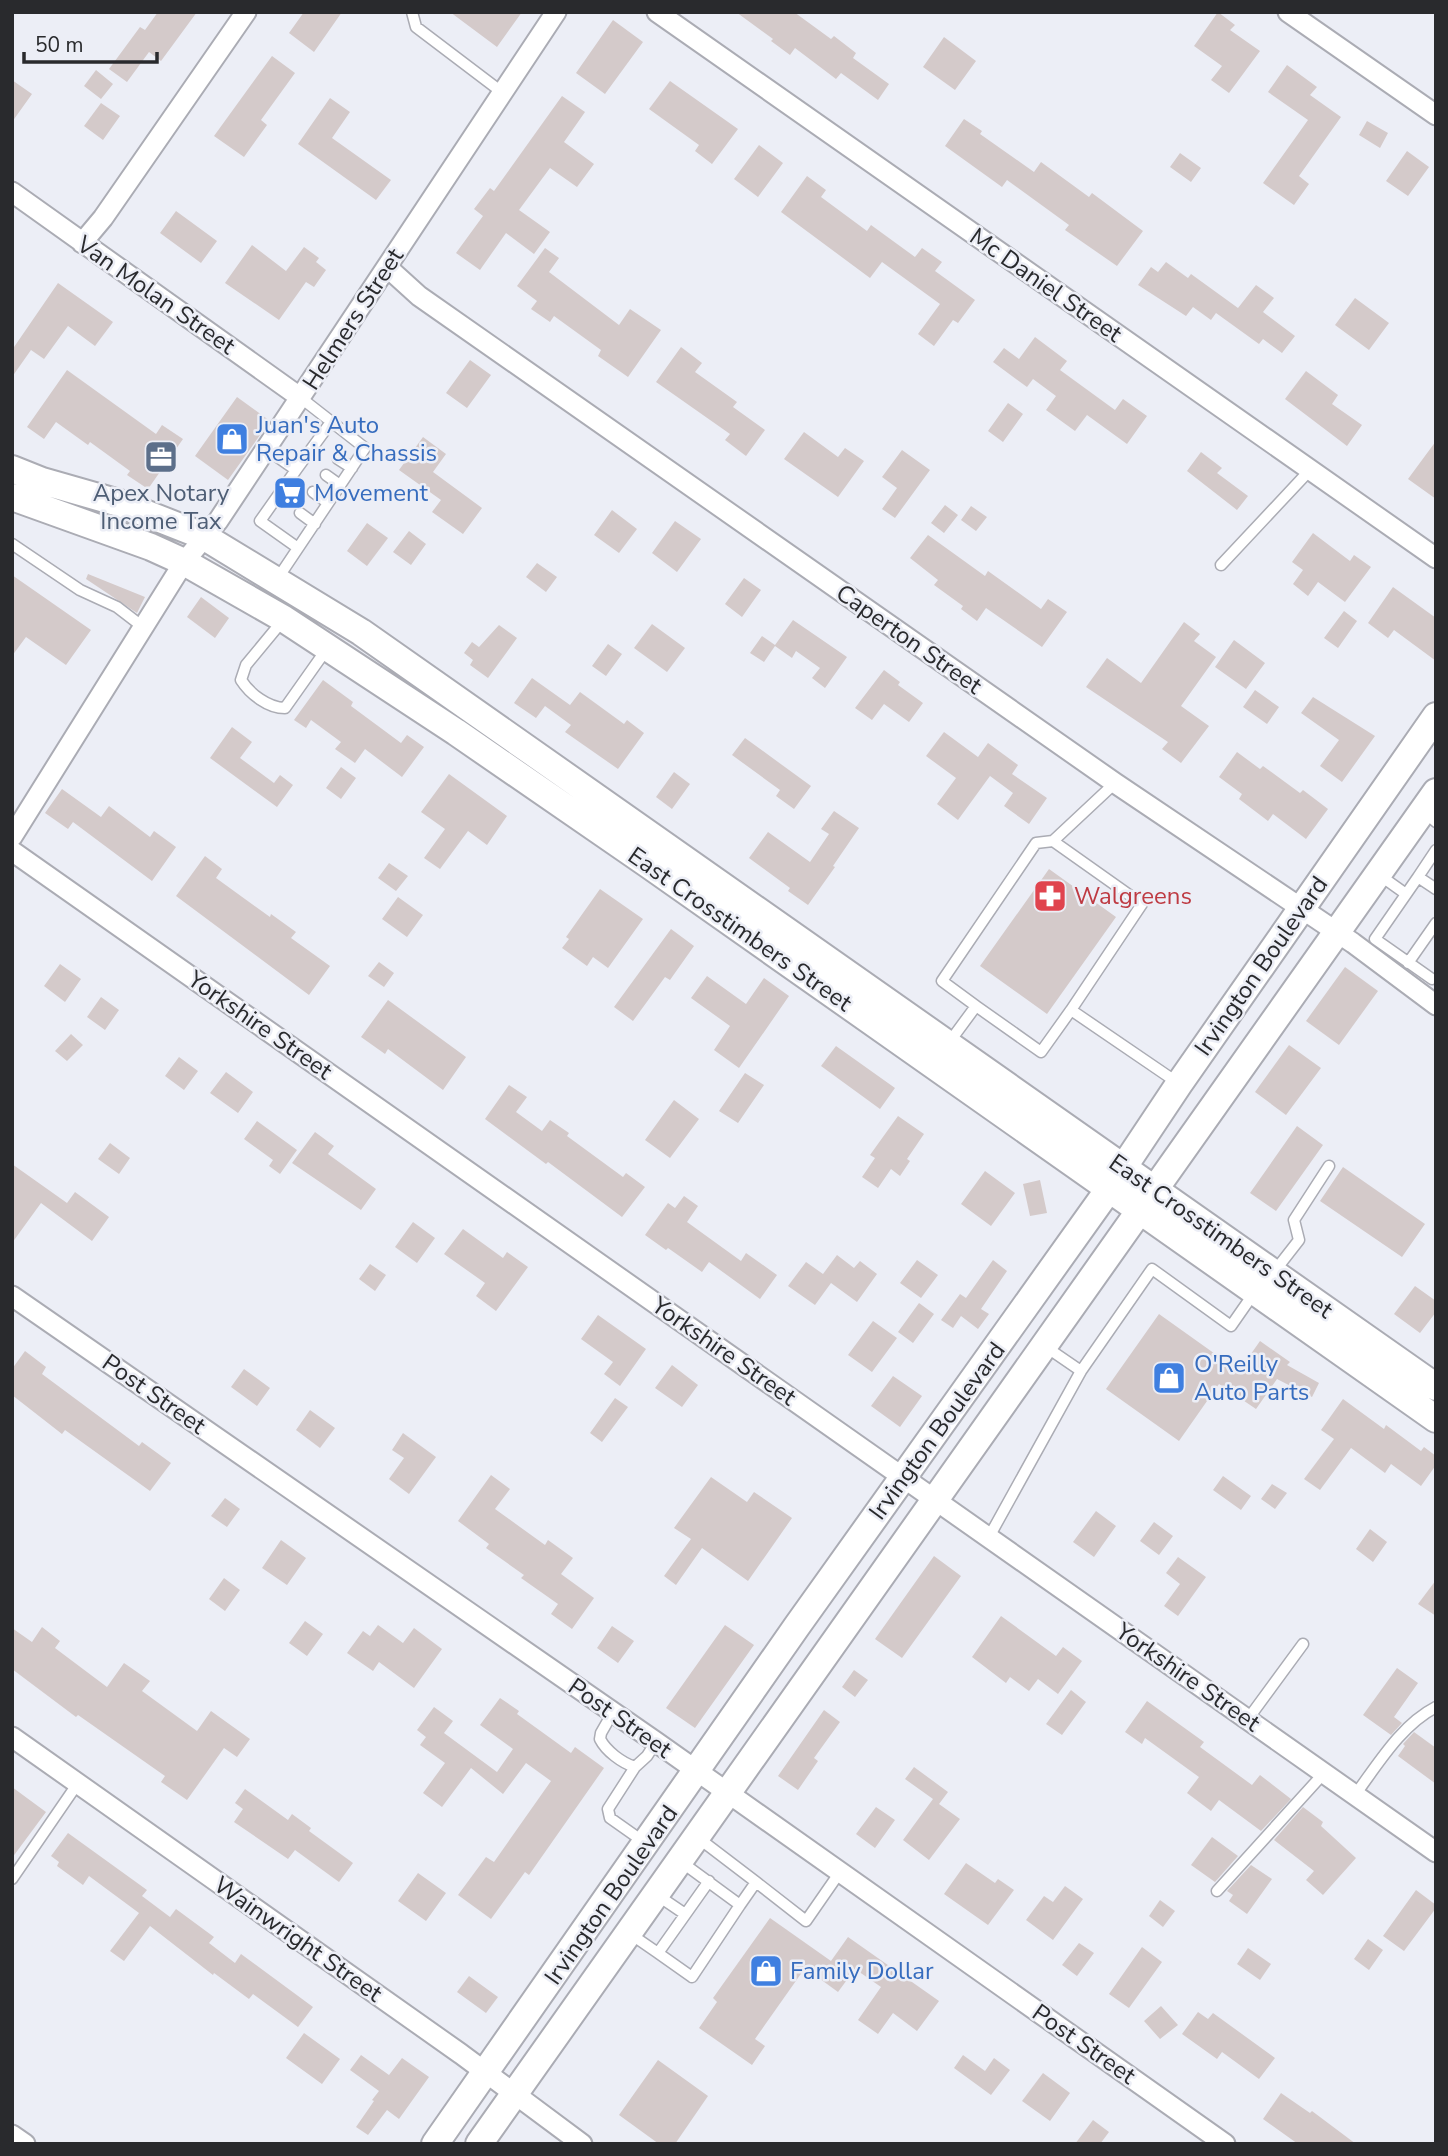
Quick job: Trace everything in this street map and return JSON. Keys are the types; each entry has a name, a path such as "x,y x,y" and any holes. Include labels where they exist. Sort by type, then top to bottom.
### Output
{"main road":[{"name":"East Crosstimbers Street","path":"12,470 119,503 203,536 361,632 471,709 657,855"},
{"name":"East Crosstimbers Street","path":"12,497 139,542 184,562 284,619 456,732 657,855 945,1052 1146,1199 1274,1273 1436,1387"},
{"path":"456,732 471,709"},
{"name":"Irvington Boulevard","path":"435,2144 797,1626 1116,1178 1436,716"},
{"name":"Irvington Boulevard","path":"479,2144 1377,874 1431,808"},
{"name":"East Crosstimbers Street","path":"1146,1199 1255,1291 1436,1419"},
{"path":"1013,1324 1043,1345"},
{"path":"1372,1374 1388,1353"},
{"path":"797,1626 829,1648"}],"street":[{"path":"82,243 103,218 246,12"},
{"name":"Helmers Street","path":"12,837 184,562 218,521 556,12"},
{"name":"Mc Daniel Street","path":"657,12 1436,558"},
{"path":"1288,12 1436,115"},
{"name":"Van Molan Street","path":"12,192 301,398"},
{"name":"Caperton Street","path":"387,267 419,296 1115,783 1336,932 1431,988"},
{"name":"Yorkshire Street","path":"12,851 1436,1852"},
{"name":"Post Street","path":"12,1296 656,1742 1225,2144"},
{"name":"Wainwright Street","path":"12,1737 582,2144"},
{"path":"12,2135 25,2144"}],"lane":[{"path":"412,12 416,27 503,93"},
{"path":"276,581 365,448 301,398"},
{"path":"298,548 260,521 281,499 319,445 331,422"},
{"path":"266,449 296,476"},
{"path":"338,459 352,468"},
{"path":"1221,565 1310,470"},
{"path":"326,475 340,485"},
{"path":"313,492 328,503"},
{"path":"300,513 315,524"},
{"path":"12,544 80,590 117,607 143,627"},
{"path":"284,619 246,665 241,680 248,691 276,708 285,708 328,648"},
{"path":"1053,841 1142,904 1041,1052 942,981 1036,843 1053,841 1115,783"},
{"path":"1431,988 1408,963 1374,939 1436,850"},
{"path":"1377,874 1406,894"},
{"path":"1418,877 1436,889"},
{"path":"1408,963 1436,923"},
{"path":"945,1052 976,1006"},
{"path":"1071,1010 1179,1084"},
{"path":"1274,1273 1299,1240 1294,1220 1329,1166"},
{"path":"989,1537 1081,1371 1152,1269 1231,1326 1255,1291"},
{"path":"1043,1345 1081,1371"},
{"path":"1248,1719 1303,1644"},
{"path":"1354,1795 1400,1736 1418,1717 1436,1707"},
{"path":"613,1712 600,1739 603,1745 635,1767"},
{"path":"646,1844 610,1818 608,1809 635,1767 648,1756 656,1742"},
{"path":"1217,1891 1324,1773"},
{"path":"12,1879 78,1783"},
{"path":"696,1836 806,1921 840,1872"},
{"path":"679,1861 740,1905"},
{"path":"658,1953 709,1881"},
{"path":"629,1933 692,1977 756,1882"},
{"path":"656,1894 685,1914"}],"building":[{"path":"158,12 197,12 161,61 149,52 127,82 109,69 140,27 145,30"},
{"path":"304,12 342,12 314,52 289,33"},
{"path":"450,12 522,12 497,47"},
{"path":"736,12 794,12 831,39 834,36 856,53 853,58 889,84 878,100 841,73 836,79 795,48 790,55"},
{"path":"1218,12 1235,25 1230,30 1260,51 1229,93 1211,80 1222,66 1194,46"},
{"path":"613,20 643,42 605,94 576,73"},
{"path":"944,37 976,61 955,90 923,67"},
{"path":"272,56 295,73 261,120 267,125 244,157 214,136"},
{"path":"1287,65 1317,87 1310,95 1341,117 1299,176 1309,184 1294,205 1263,183 1308,120 1268,92"},
{"path":"96,70 113,84 101,99 84,86"},
{"path":"12,80 32,94 12,122"},
{"path":"670,81 738,129 712,164 695,151 699,145 649,109"},
{"path":"562,96 585,112 564,142 594,164 577,187 550,168 519,210 550,232 534,254 506,233 480,270 456,253 483,216 474,209 490,188 494,191"},
{"path":"330,98 350,112 332,138 391,180 376,200 298,144"},
{"path":"101,103 120,116 103,140 84,126"},
{"path":"964,119 982,131 980,134 1034,172 1041,162 1089,197 1092,193 1143,231 1117,266 1065,230 1069,225 1007,180 1002,187 945,146"},
{"path":"1367,121 1388,133 1380,148 1359,135"},
{"path":"759,145 783,163 758,197 734,179"},
{"path":"1407,151 1429,167 1408,196 1386,181"},
{"path":"1180,153 1201,168 1191,182 1170,167"},
{"path":"807,176 826,190 821,197 867,231 871,225 915,257 922,248 942,262 935,271 975,300 958,323 953,320 934,346 918,334 940,304 882,262 870,278 781,212"},
{"path":"176,211 217,241 201,263 160,233"},
{"path":"252,245 286,271 304,247 319,258 316,262 326,270 314,287 306,282 279,320 225,283"},
{"path":"545,248 559,258 549,272 619,325 630,309 661,330 628,377 598,356 601,350 554,316 550,322 531,309 537,301 517,286"},
{"path":"1166,262 1188,278 1191,274 1238,308 1256,285 1274,298 1263,312 1295,336 1282,353 1263,339 1259,344 1216,313 1211,320 1193,307 1186,316 1138,285 1151,267 1158,272"},
{"path":"58,283 113,322 95,346 68,326 44,359 31,350 12,377 12,350"},
{"path":"1355,298 1389,323 1369,350 1335,325"},
{"path":"1035,337 1067,361 1060,370 1115,410 1123,399 1147,416 1127,444 1087,415 1075,431 1046,410 1056,396 1033,379 1027,387 993,362 1004,348 1019,359"},
{"path":"681,347 702,363 695,372 737,402 733,407 765,430 746,456 725,440 730,434 656,382"},
{"path":"470,360 491,375 467,408 446,393"},
{"path":"67,370 156,434 162,425 183,439 148,489 127,475 130,471 56,422 44,439 27,427"},
{"path":"1306,371 1338,395 1332,404 1362,425 1347,446 1285,399"},
{"name":"Juan's Auto Repair & Chassis","path":"237,397 270,421 228,480 195,456"},
{"path":"1008,403 1023,414 1003,442 988,431"},
{"path":"804,432 838,457 845,448 864,461 838,497 784,459"},
{"path":"423,437 446,454 433,472 482,508 463,534 432,512 441,500 399,470"},
{"path":"1436,441 1436,499 1408,479"},
{"path":"902,450 930,470 895,518 882,509 897,488 882,477"},
{"path":"1201,452 1222,468 1217,473 1248,496 1237,510 1187,471"},
{"path":"945,505 958,515 944,533 931,523"},
{"path":"971,506 987,517 976,531 961,520"},
{"path":"612,510 637,529 619,553 594,535"},
{"path":"675,521 701,539 677,572 652,553"},
{"path":"367,523 388,538 367,566 347,551"},
{"path":"409,531 426,544 411,565 393,552"},
{"path":"1313,533 1350,561 1354,555 1371,567 1345,602 1318,582 1308,596 1293,584 1303,570 1292,562"},
{"path":"928,535 985,576 988,571 1041,609 1048,599 1067,612 1042,647 986,608 977,621 961,609 963,606 934,585 938,580 910,558"},
{"path":"537,563 557,577 546,592 526,577"},
{"path":"88,574 145,597 137,613 86,579"},
{"path":"12,575 91,630 66,665 26,637 12,656"},
{"path":"744,578 761,590 742,617 725,604"},
{"path":"1393,587 1436,618 1436,661 1394,630 1388,638 1368,623"},
{"path":"201,597 229,618 215,638 187,617"},
{"path":"1344,611 1357,621 1338,648 1324,638"},
{"path":"793,620 847,657 825,688 812,678 820,668 796,651 792,658 775,646 764,662 750,653 762,636 775,645"},
{"path":"1184,622 1200,634 1194,641 1216,657 1181,706 1209,726 1181,763 1162,749 1168,742 1086,687 1107,658 1141,683"},
{"path":"652,624 685,648 667,672 634,648"},
{"path":"499,625 517,638 488,678 470,665 473,660 464,653 472,642 479,647"},
{"path":"1234,640 1265,663 1246,689 1215,667"},
{"path":"608,644 622,654 606,676 592,666"},
{"path":"884,670 900,682 898,685 923,703 909,722 884,704 872,720 855,708"},
{"path":"532,678 570,705 580,692 624,724 627,720 644,733 618,769 565,732 571,725 545,706 536,718 514,703"},
{"path":"323,680 353,702 351,706 401,743 407,735 424,747 402,777 365,749 355,763 335,749 341,742 311,720 306,728 294,720"},
{"path":"1255,690 1279,707 1267,724 1243,707"},
{"path":"1313,697 1375,736 1342,782 1320,766 1339,740 1301,713"},
{"path":"232,727 252,742 240,758 274,783 280,775 293,785 277,807 210,758"},
{"path":"944,732 978,757 988,743 1018,765 1012,774 1047,798 1029,824 1004,806 1013,793 990,776 958,820 937,804 956,778 926,756"},
{"path":"745,738 811,786 794,809 776,796 780,790 732,755"},
{"path":"1237,752 1260,769 1263,766 1300,793 1303,790 1328,809 1306,839 1273,814 1268,821 1239,799 1242,794 1219,777"},
{"path":"341,767 356,778 341,799 326,788"},
{"path":"674,772 690,784 672,809 656,797"},
{"path":"449,774 507,816 487,845 468,831 440,869 424,858 445,829 421,812"},
{"path":"62,789 101,817 109,806 150,837 154,831 176,847 152,881 73,822 68,829 45,813"},
{"path":"834,811 859,828 808,905 749,858 768,832 810,862 829,834 821,829"},
{"path":"205,856 222,869 216,878 270,917 271,914 296,932 291,938 330,966 309,995 176,896"},
{"path":"389,863 408,876 396,891 378,878"},
{"name":"Walgreens","path":"1049,869 1116,917 1047,1014 980,966"},
{"path":"600,889 643,919 608,968 593,957 587,966 562,948 569,939 566,937"},
{"path":"398,897 423,915 407,937 382,919"},
{"path":"671,929 694,946 670,980 665,977 633,1021 614,1007"},
{"path":"379,962 394,973 384,987 368,976"},
{"path":"60,964 81,979 65,1002 44,986"},
{"path":"1345,967 1378,991 1339,1045 1306,1021"},
{"path":"707,976 746,1004 764,978 789,996 739,1068 714,1050 730,1026 691,998"},
{"path":"101,997 119,1010 105,1030 87,1017"},
{"path":"388,1000 466,1057 443,1090 388,1049 385,1054 361,1037"},
{"path":"71,1034 83,1045 67,1061 55,1051"},
{"path":"1289,1045 1321,1068 1286,1115 1255,1092"},
{"path":"836,1046 895,1088 880,1109 821,1066"},
{"path":"179,1057 198,1071 184,1090 165,1076"},
{"path":"226,1072 253,1092 238,1113 210,1093"},
{"path":"745,1073 764,1085 738,1123 719,1111"},
{"path":"509,1085 527,1097 516,1112 542,1131 550,1120 569,1133 567,1136 623,1177 626,1173 645,1187 622,1217 485,1119"},
{"path":"674,1100 699,1119 670,1158 645,1140"},
{"path":"898,1116 924,1134 907,1159 910,1161 900,1176 891,1169 878,1188 862,1177 875,1158 870,1155"},
{"path":"257,1121 297,1150 280,1174 269,1166 273,1160 244,1139"},
{"path":"1297,1126 1323,1145 1276,1211 1250,1193"},
{"path":"315,1132 334,1146 328,1154 376,1189 361,1210 292,1163"},
{"path":"110,1143 130,1158 119,1174 98,1159"},
{"path":"12,1164 67,1203 75,1192 109,1217 92,1241 41,1203 12,1243"},
{"path":"1343,1167 1425,1224 1402,1257 1320,1201"},
{"path":"985,1171 1015,1193 991,1226 961,1204"},
{"path":"1040,1180 1047,1213 1030,1216 1023,1184"},
{"path":"684,1196 698,1206 687,1222 741,1261 746,1253 777,1275 760,1299 709,1262 702,1272 645,1235 668,1203 675,1208"},
{"path":"413,1222 435,1238 417,1263 395,1247"},
{"path":"463,1229 503,1258 507,1252 528,1267 496,1311 476,1296 485,1283 444,1254"},
{"path":"837,1255 854,1268 860,1261 877,1274 857,1302 831,1283 815,1305 788,1286 806,1262 823,1274"},
{"path":"917,1260 938,1275 921,1298 900,1283"},
{"path":"993,1260 1007,1271 981,1309 989,1314 978,1329 961,1316 953,1328 941,1320 960,1294 966,1298"},
{"path":"370,1264 386,1275 375,1291 359,1279"},
{"path":"1415,1286 1436,1301 1436,1312 1420,1333 1394,1314"},
{"path":"919,1303 934,1314 913,1343 898,1332"},
{"name":"O'Reilly Auto Parts","path":"1159,1314 1239,1371 1260,1341 1290,1362 1287,1365 1319,1383 1312,1397 1277,1379 1256,1409 1219,1384 1179,1441 1106,1389"},
{"path":"598,1315 646,1349 620,1386 604,1374 613,1362 581,1339"},
{"path":"873,1321 897,1338 872,1372 848,1355"},
{"path":"25,1351 46,1367 42,1374 139,1446 142,1442 171,1463 150,1491 65,1430 62,1434 12,1395 12,1369"},
{"path":"672,1365 698,1385 682,1407 655,1388"},
{"path":"244,1369 270,1388 257,1406 231,1387"},
{"path":"893,1376 922,1396 900,1427 871,1406"},
{"path":"615,1398 628,1407 602,1442 590,1433"},
{"path":"1343,1399 1384,1429 1386,1425 1421,1451 1424,1447 1436,1456 1436,1465 1421,1486 1391,1464 1385,1473 1351,1448 1320,1490 1304,1479 1334,1439 1321,1430"},
{"path":"310,1410 335,1428 320,1448 296,1430"},
{"path":"403,1433 436,1457 409,1494 389,1479 404,1458 392,1450"},
{"path":"491,1475 510,1489 495,1509 545,1545 548,1540 573,1558 561,1574 594,1598 572,1629 551,1614 558,1604 521,1578 524,1575 486,1548 489,1544 458,1521"},
{"path":"1223,1476 1251,1496 1241,1510 1213,1490"},
{"path":"711,1477 747,1502 754,1492 792,1518 748,1581 702,1548 676,1585 664,1576 691,1539 674,1528"},
{"path":"1272,1484 1287,1493 1275,1509 1261,1499"},
{"path":"225,1498 240,1509 227,1527 211,1516"},
{"path":"1096,1511 1116,1526 1094,1557 1073,1542"},
{"path":"1154,1522 1173,1536 1159,1555 1140,1541"},
{"path":"1370,1529 1387,1542 1373,1562 1356,1549"},
{"path":"281,1540 306,1558 287,1585 262,1568"},
{"path":"934,1556 961,1576 902,1658 875,1639"},
{"path":"1178,1557 1206,1577 1178,1616 1164,1606 1180,1584 1166,1573"},
{"path":"224,1578 240,1590 225,1611 209,1599"},
{"path":"1436,1580 1436,1616 1418,1604"},
{"path":"1001,1616 1056,1656 1063,1647 1082,1661 1058,1694 1038,1679 1029,1691 1010,1677 1006,1683 972,1657"},
{"path":"305,1621 323,1634 307,1656 289,1643"},
{"path":"378,1625 403,1643 414,1628 442,1649 414,1688 379,1662 373,1671 347,1653 363,1631 370,1636"},
{"path":"725,1625 754,1645 695,1728 666,1708"},
{"path":"612,1626 634,1641 618,1663 597,1648"},
{"path":"42,1627 60,1641 55,1648 107,1687 124,1663 150,1681 142,1691 197,1731 211,1711 250,1739 237,1757 224,1748 187,1800 161,1782 165,1776 78,1715 76,1717 12,1669 12,1628 32,1642"},
{"path":"1397,1668 1418,1683 1394,1717 1402,1723 1391,1735 1363,1715"},
{"path":"854,1670 868,1680 855,1697 842,1687"},
{"path":"1071,1690 1086,1702 1062,1735 1046,1724"},
{"path":"500,1698 519,1711 517,1714 571,1753 575,1747 604,1768 529,1875 525,1872 491,1919 458,1895 486,1857 494,1862 551,1781 526,1763 503,1794 471,1768 442,1807 423,1793 445,1763 420,1745 426,1737 417,1730 434,1707 453,1721 444,1733 497,1772 513,1749 480,1725"},
{"path":"1147,1701 1204,1742 1200,1747 1252,1785 1260,1775 1291,1799 1261,1831 1219,1800 1211,1811 1187,1793 1199,1777 1145,1738 1142,1744 1125,1732"},
{"path":"824,1710 840,1722 814,1758 818,1761 798,1790 778,1776"},
{"path":"1414,1732 1436,1748 1436,1784 1398,1756 1405,1746 1403,1744"},
{"path":"914,1767 948,1792 939,1804 960,1819 929,1860 903,1840 933,1799 905,1779"},
{"path":"12,1787 46,1812 12,1858"},
{"path":"245,1789 288,1820 292,1814 311,1828 309,1831 353,1863 339,1882 295,1850 288,1859 234,1822 243,1809 235,1803"},
{"path":"876,1807 895,1820 875,1848 856,1834"},
{"path":"1303,1807 1323,1822 1321,1826 1356,1858 1323,1895 1306,1880 1314,1871 1274,1840"},
{"path":"68,1833 147,1890 142,1896 170,1917 176,1909 214,1937 209,1943 235,1963 241,1954 313,2007 298,2027 253,1994 249,1999 214,1973 213,1975 150,1926 124,1961 110,1951 139,1913 89,1876 83,1885 57,1866 59,1862 51,1856"},
{"path":"1212,1837 1238,1856 1215,1882 1191,1865"},
{"path":"966,1863 995,1883 998,1879 1014,1890 988,1925 944,1894"},
{"path":"1251,1865 1272,1879 1247,1914 1229,1901 1233,1895 1227,1891"},
{"path":"418,1873 446,1893 426,1921 398,1901"},
{"path":"1065,1886 1083,1899 1053,1940 1026,1920 1044,1896 1053,1902"},
{"path":"1416,1890 1436,1905 1436,1908 1404,1951 1383,1936"},
{"path":"1160,1900 1175,1911 1163,1927 1149,1916"},
{"path":"770,1918 831,1961 848,1937 939,2001 917,2031 893,2013 878,2034 858,2020 881,1987 855,1969 838,1992 805,1968 755,2039 765,2046 752,2065 699,2028 717,2002 713,1998"},
{"path":"1368,1939 1383,1950 1369,1970 1354,1959"},
{"path":"1079,1943 1094,1953 1077,1976 1062,1965"},
{"path":"1142,1947 1162,1962 1129,2008 1109,1994"},
{"path":"1248,1948 1271,1964 1260,1980 1237,1964"},
{"path":"469,1976 498,1997 486,2013 457,1992"},
{"path":"1161,2006 1178,2025 1160,2039 1144,2021"},
{"path":"1198,2012 1208,2019 1213,2013 1275,2058 1259,2079 1222,2052 1217,2059 1182,2034"},
{"path":"304,2033 340,2059 322,2084 286,2058"},
{"path":"361,2055 389,2075 402,2058 429,2077 399,2119 387,2110 368,2135 356,2127 379,2091 350,2070"},
{"path":"963,2055 985,2071 994,2058 1010,2070 991,2095 954,2068"},
{"path":"658,2060 708,2096 675,2144 659,2144 619,2115"},
{"path":"1043,2073 1070,2093 1050,2121 1022,2101"},
{"path":"1281,2093 1310,2113 1312,2111 1356,2144 1298,2144 1263,2119"},
{"path":"1093,2120 1109,2132 1100,2144 1075,2144"}],"place":[{"name":"Juan's Auto Repair & Chassis","path":"232,439"},
{"name":"Apex Notary Income Tax","path":"161,457"},
{"name":"Movement","path":"290,493"},
{"name":"Walgreens","path":"1050,896"},
{"name":"O'Reilly Auto Parts","path":"1169,1378"},
{"name":"Family Dollar","path":"766,1971"}]}
